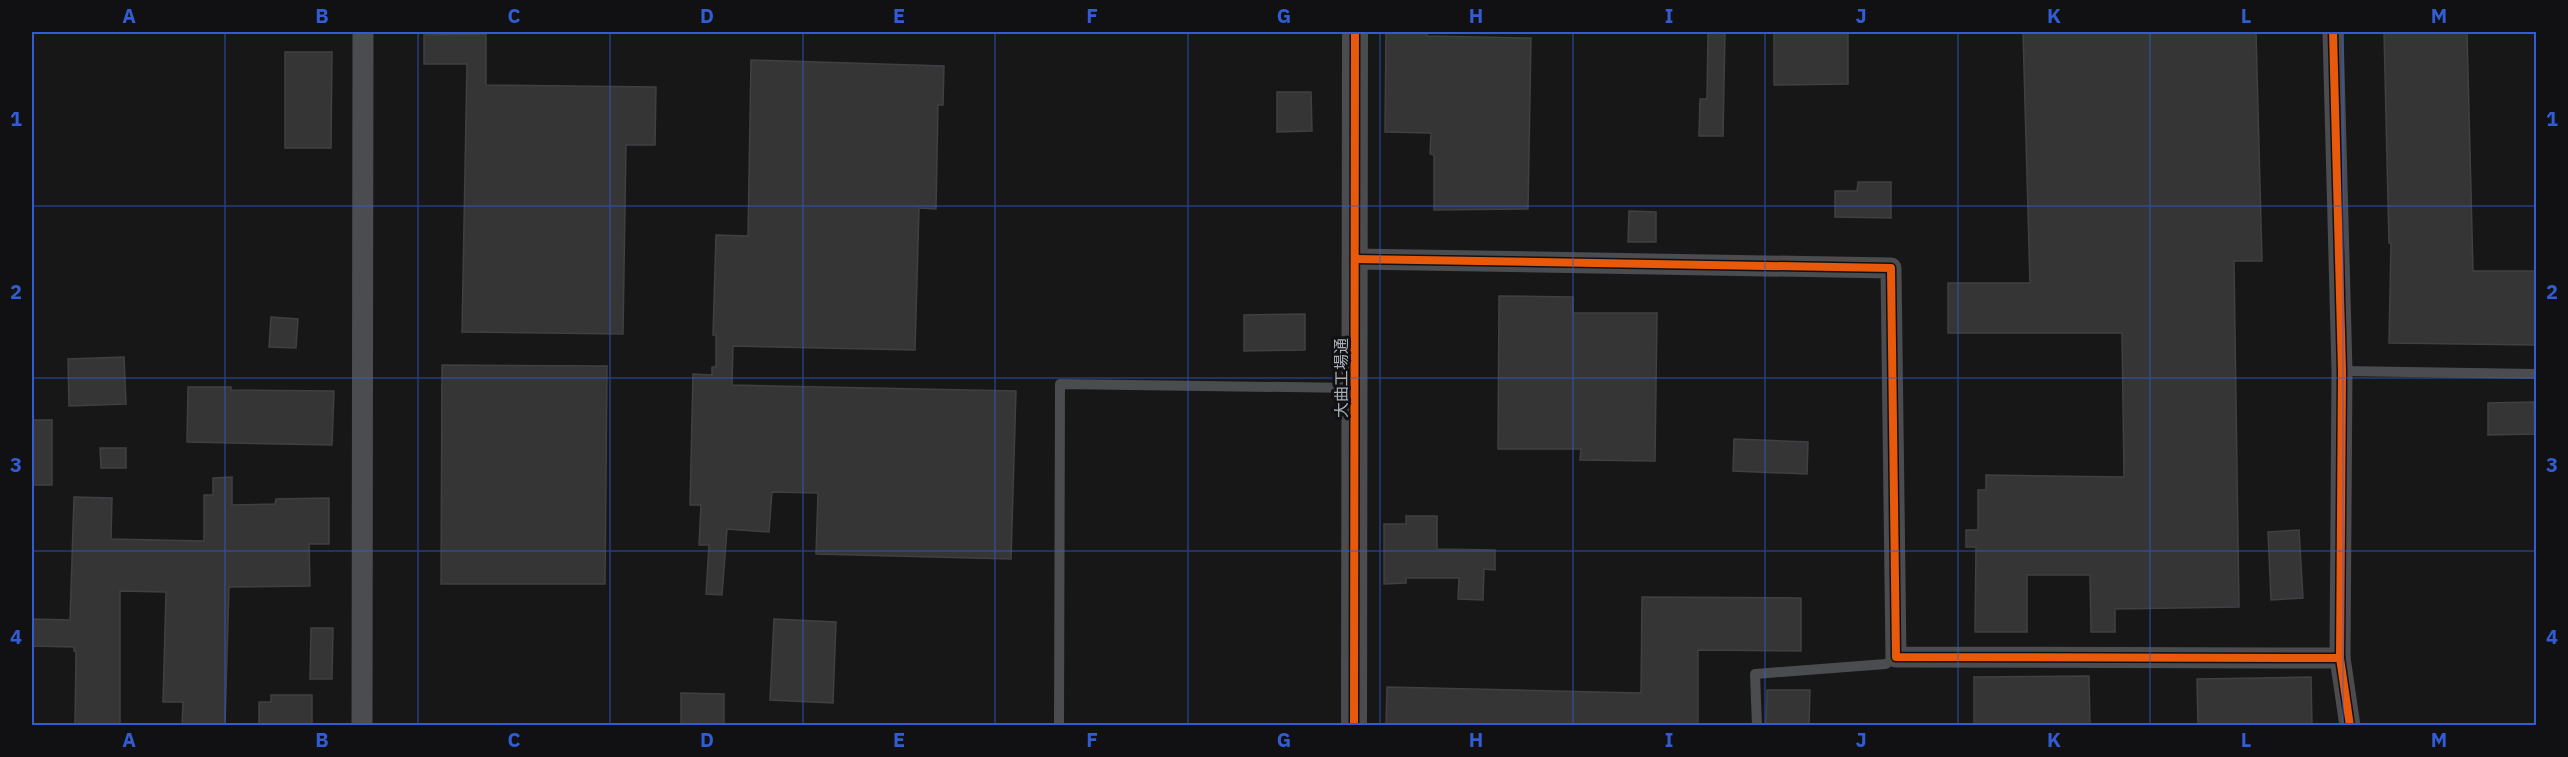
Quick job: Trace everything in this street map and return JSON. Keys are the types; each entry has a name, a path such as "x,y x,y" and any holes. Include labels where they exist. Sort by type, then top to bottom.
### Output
{"street":[{"path":"362,726 363,32"},
{"name":"大曲工場通","path":"1354,726 1355,32"},
{"path":"2332,32 2342,371 2340,658 2350,726"},
{"path":"1355,259 1891,268 1896,657 2340,658"}],"lane":[{"path":"2342,371 2536,374"},
{"path":"1059,726 1060,384 1354,388"},
{"path":"1757,726 1755,674 1886,664 1896,657"}],"building":[{"path":"1386,32 1427,32 1427,36 1531,38 1528,209 1434,210 1434,155 1430,154 1431,133 1385,132"},
{"path":"1708,32 1725,32 1723,136 1699,136 1700,99 1707,99"},
{"path":"1774,32 1848,32 1848,84 1774,85"},
{"path":"2023,32 2256,32 2262,261 2234,261 2239,607 2115,609 2115,632 2091,632 2090,575 2027,575 2027,632 1975,632 1976,547 1966,547 1966,530 1978,530 1978,490 1986,490 1986,475 2124,477 2122,333 1948,333 1948,283 2030,283"},
{"path":"2384,32 2467,32 2473,271 2536,271 2536,345 2389,343 2391,243 2389,243"},
{"path":"486,34 486,85 656,87 655,145 626,145 623,334 462,332 467,64 424,64 424,35"},
{"path":"285,52 332,52 331,148 285,148"},
{"path":"751,60 944,66 943,105 938,105 936,209 919,208 915,350 733,346 732,385 1016,391 1011,559 816,554 818,493 772,492 769,532 727,529 722,595 706,594 709,545 699,545 701,505 690,505 693,374 712,375 712,367 716,367 716,335 713,335 716,235 748,236"},
{"path":"1277,92 1311,92 1312,131 1277,132"},
{"path":"1858,182 1891,182 1891,218 1835,217 1835,191 1857,191"},
{"path":"1629,211 1656,212 1656,242 1628,242"},
{"path":"1499,296 1573,297 1573,313 1657,313 1655,461 1580,460 1581,449 1498,449"},
{"path":"1305,314 1305,350 1244,351 1244,315"},
{"path":"271,317 298,319 296,348 269,347"},
{"path":"124,357 126,404 69,406 68,359"},
{"path":"442,365 607,366 605,584 441,584"},
{"path":"188,387 231,387 231,390 334,391 332,445 187,442"},
{"path":"2534,402 2535,434 2488,435 2488,403"},
{"path":"32,420 52,420 52,485 32,485"},
{"path":"1734,439 1808,442 1807,474 1733,471"},
{"path":"100,448 126,448 126,468 101,468"},
{"path":"232,477 232,505 275,504 276,499 329,498 329,544 309,544 310,586 229,587 225,726 182,726 183,702 163,702 166,592 120,591 120,726 75,726 76,651 74,647 32,646 32,619 70,620 74,497 112,498 111,539 204,541 204,495 213,495 213,478"},
{"path":"1406,516 1437,516 1437,549 1495,550 1495,570 1484,569 1483,600 1458,599 1459,578 1406,578 1406,583 1384,584 1384,524 1406,524"},
{"path":"2299,530 2303,598 2271,600 2268,532"},
{"path":"1642,597 1801,598 1801,651 1698,650 1698,726 1386,726 1387,687 1641,693"},
{"path":"774,619 836,622 833,703 770,700"},
{"path":"311,628 333,628 332,679 310,679"},
{"path":"2089,676 2090,726 1974,726 1974,677"},
{"path":"2311,677 2312,726 2198,726 2197,679"},
{"path":"1767,690 1810,690 1809,726 1766,726"},
{"path":"681,693 724,694 724,726 681,726"},
{"path":"271,695 312,695 312,726 259,726 259,702 271,702"}],"cycle path":[{"path":"1354,726 1355,32"},
{"path":"2333,32 2342,371 2340,658 2350,726"},
{"path":"1355,259 1891,268 1896,657 2340,658"}]}
